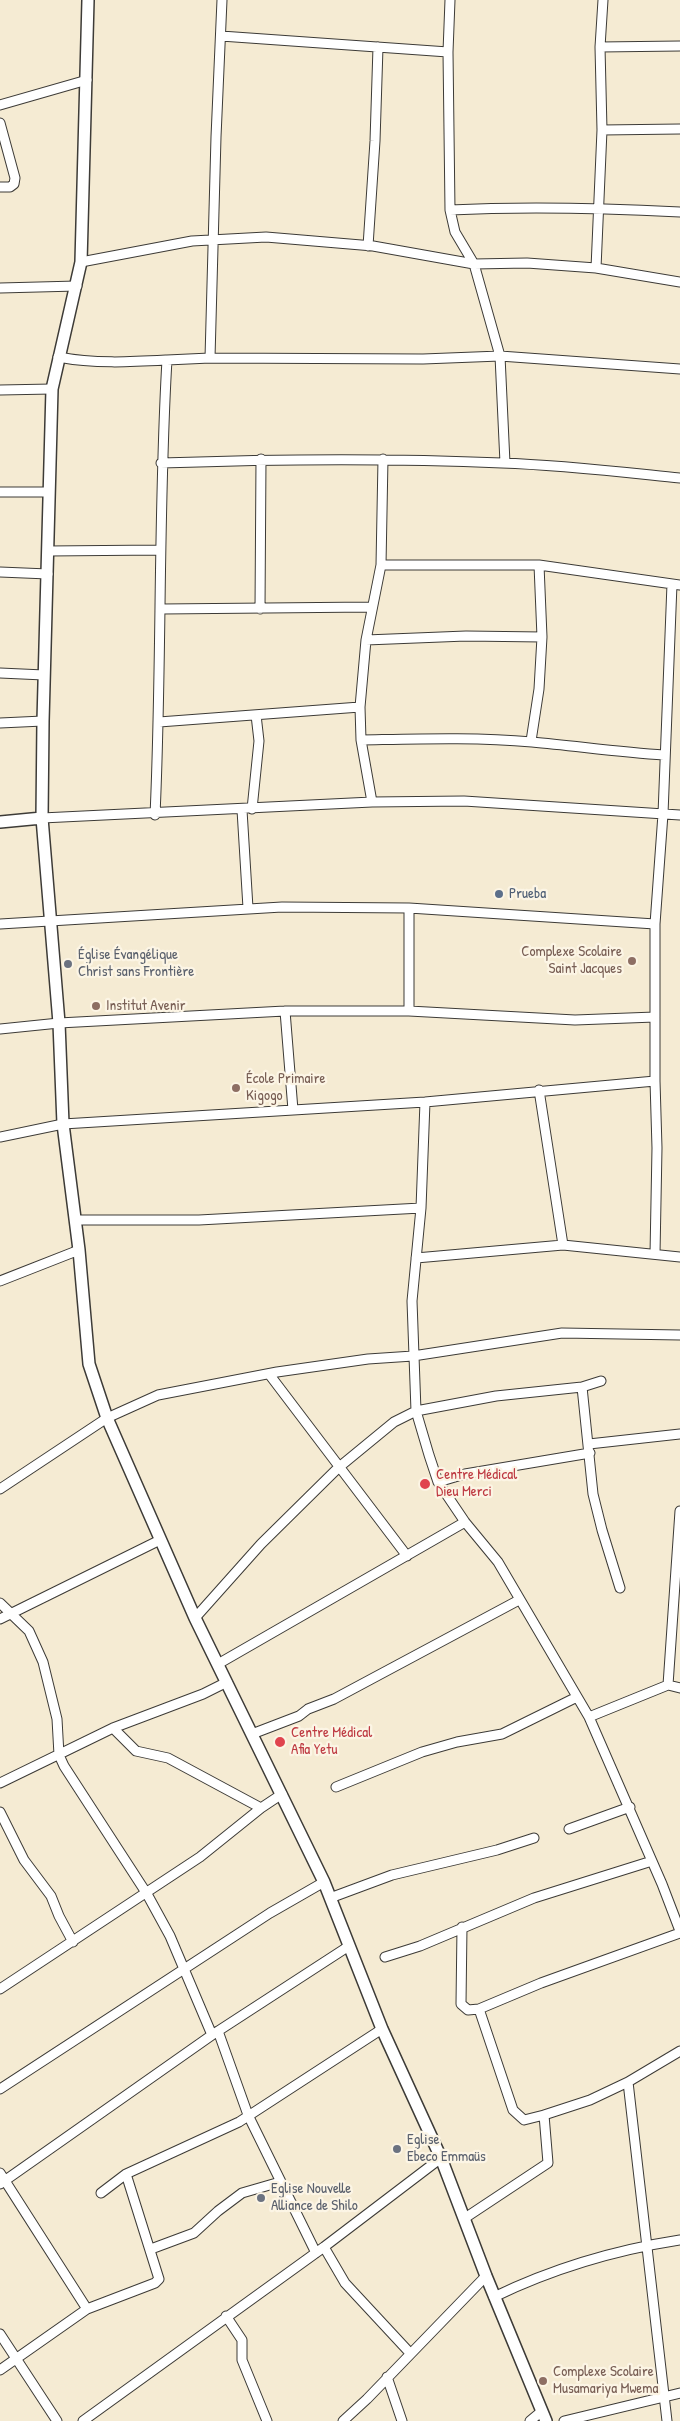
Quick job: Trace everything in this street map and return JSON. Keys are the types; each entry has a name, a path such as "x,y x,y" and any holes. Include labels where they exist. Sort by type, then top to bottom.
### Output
{"street":[{"path":"88,0 81,262 52,389 48,492 48,574 42,721 42,818 52,920 59,1023 62,1124 75,1220 89,1364 107,1418 160,1540 195,1618 324,1882 382,2029 441,2158 494,2297 544,2416 530,2421"},
{"path":"210,358 222,0"},
{"path":"450,0 448,52 450,210 455,232 474,264 500,356 504,463"},
{"path":"596,268 602,130 600,47 603,0"},
{"path":"221,36 448,52"},
{"path":"600,47 680,46"},
{"path":"368,246 375,142 378,47"},
{"path":"0,105 87,80"},
{"path":"0,123 15,178 14,184 10,187 0,187"},
{"path":"602,130 680,130"},
{"path":"450,210 510,207 599,208 680,212"},
{"path":"81,262 213,238 266,237 368,246 474,264 527,264 596,268 680,282"},
{"path":"0,288 77,286"},
{"path":"58,357 106,363 210,358 423,359 500,356 680,369"},
{"path":"155,815 162,609 160,550 161,463 167,360"},
{"path":"0,390 52,389"},
{"path":"161,463 261,459 383,459 504,463 680,478"},
{"path":"260,608 261,459"},
{"path":"372,802 362,740 360,707 366,640 381,565 383,459"},
{"path":"0,492 48,492"},
{"path":"48,551 160,550"},
{"path":"381,565 539,565 676,584 655,924 657,1148 655,1254"},
{"path":"531,742 539,689 542,636 539,565"},
{"path":"0,572 48,574"},
{"path":"162,609 372,606"},
{"path":"366,640 466,636 542,636"},
{"path":"0,673 44,675"},
{"path":"159,722 360,707"},
{"path":"252,809 259,741 256,716"},
{"path":"0,723 42,721"},
{"path":"362,740 450,738 531,742 664,755"},
{"path":"0,822 42,818 155,815 372,802 504,802 680,815"},
{"path":"242,810 248,908"},
{"path":"0,924 248,908 409,908 655,924"},
{"path":"409,908 409,1011"},
{"path":"0,1029 59,1023 285,1010 409,1011 575,1020 655,1017"},
{"path":"285,1010 293,1110"},
{"path":"0,1137 62,1124 425,1102 539,1090 655,1081"},
{"path":"539,1090 564,1245"},
{"path":"425,1102 422,1208 412,1301 416,1411 438,1482 465,1522 498,1562 589,1717 630,1807 680,1932 541,1983 479,2009 468,2010 461,2004 462,1927"},
{"path":"75,1220 199,1220 422,1208"},
{"path":"416,1258 564,1245 680,1256"},
{"path":"0,1281 78,1250"},
{"path":"0,1489 107,1418 158,1395 269,1374 368,1359 413,1356 562,1333 680,1335"},
{"path":"269,1374 338,1468 407,1556"},
{"path":"195,1618 261,1544 338,1468 394,1422 416,1411 496,1396 582,1387 600,1381"},
{"path":"582,1387 597,1510 620,1588"},
{"path":"438,1482 465,1474 589,1449 680,1434"},
{"path":"668,1685 677,1605 680,1511"},
{"path":"218,1664 465,1522"},
{"path":"0,1619 160,1540"},
{"path":"252,1734 299,1716 308,1709 334,1699 519,1600"},
{"path":"0,1603 29,1631 43,1662 57,1720 59,1755 64,1766 147,1894 170,1936 184,1971 215,2033 248,2115 316,2253"},
{"path":"0,1782 113,1728 203,1694 227,1682"},
{"path":"589,1717 668,1685 680,1688"},
{"path":"336,1787 422,1752 457,1742 502,1734 577,1697"},
{"path":"113,1728 136,1751 168,1758 260,1808"},
{"path":"0,1989 147,1894 200,1857 260,1808 282,1794"},
{"path":"569,1830 630,1807"},
{"path":"0,1812 24,1860 51,1896 73,1942"},
{"path":"330,1898 392,1875 497,1850 534,1838"},
{"path":"385,1956 420,1946 534,1898 652,1861"},
{"path":"0,2089 92,2028 184,1971 270,1913 324,1882"},
{"path":"87,2309 2,2180 215,2033 350,1946"},
{"path":"479,2009 514,2110 524,2120 590,2100 628,2082 680,2051"},
{"path":"101,2192 126,2174 198,2142 248,2115 382,2029"},
{"path":"628,2082 645,2246 668,2421"},
{"path":"465,2218 548,2163 544,2115"},
{"path":"83,2421 226,2316 316,2253 441,2158"},
{"path":"0,2370 87,2309 158,2282 151,2250 126,2174"},
{"path":"151,2250 194,2234 218,2211 242,2193 280,2182"},
{"path":"494,2297 534,2278 582,2261 680,2240"},
{"path":"324,2247 335,2270 345,2284 410,2353"},
{"path":"343,2421 367,2400 410,2353 486,2276"},
{"path":"226,2316 242,2340 242,2360 267,2421"},
{"path":"0,2334 18,2359 56,2421"},
{"path":"387,2377 402,2421"},
{"path":"564,2421 664,2395 680,2393"}],"place":[{"name":"Prueba","path":"499,894"},
{"name":"Complexe Scolaire Saint Jacques","path":"632,961"},
{"name":"Église Évangélique Christ sans Frontière","path":"68,964"},
{"name":"Institut Avenir","path":"96,1006"},
{"name":"École Primaire Kigogo","path":"236,1088"},
{"name":"Centre Médical Dieu Merci","path":"425,1484"},
{"name":"Centre Médical Afia Yetu","path":"280,1742"},
{"name":"Eglise Ebeco Emmaüs","path":"397,2149"},
{"name":"Eglise Nouvelle Alliance de Shilo","path":"261,2198"},
{"name":"Complexe Scolaire Musamariya Mwema","path":"543,2381"}]}
